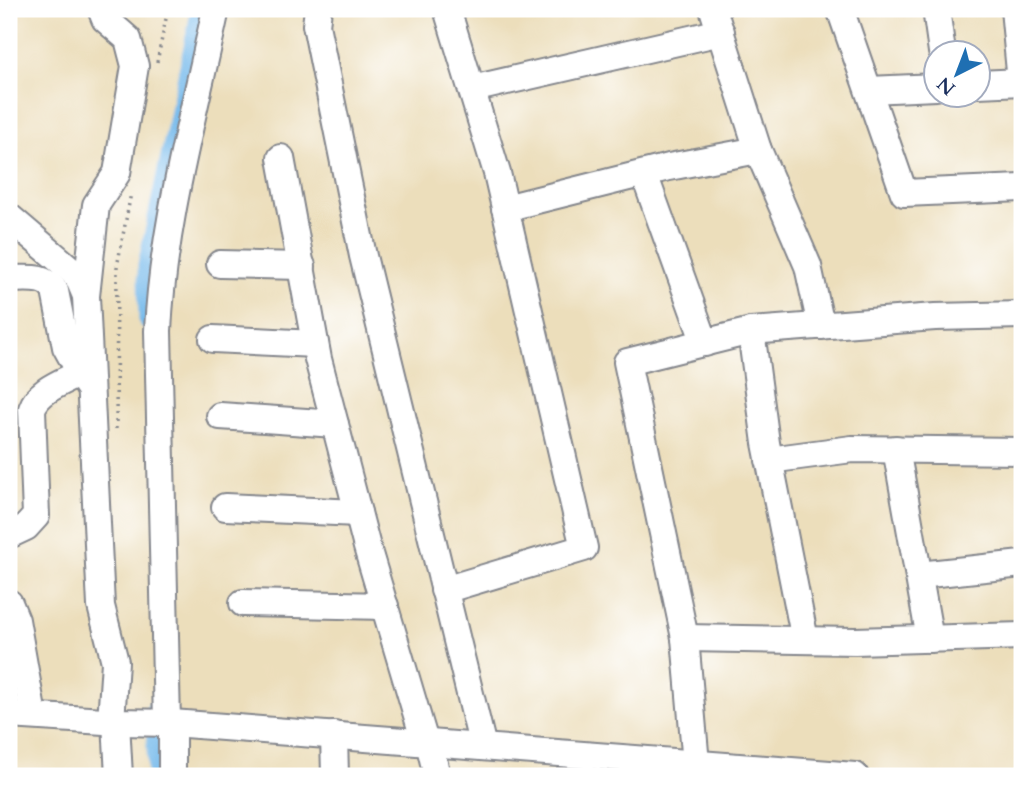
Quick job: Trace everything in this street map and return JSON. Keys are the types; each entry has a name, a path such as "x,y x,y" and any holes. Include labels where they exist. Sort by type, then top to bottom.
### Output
{"street":[{"path":"101,9 105,19 128,39 135,66 117,173 96,205 86,296 85,381 101,606 114,662 119,776"},
{"path":"172,776 167,722 159,301 183,160 216,9"},
{"path":"318,9 316,25 363,256 483,747"},
{"path":"444,590 584,548 505,208 447,9"},
{"path":"840,9 904,193 1022,188"},
{"path":"936,9 940,38"},
{"path":"992,83 1022,82 1014,9"},
{"path":"472,89 717,20 758,150 808,265 821,326"},
{"path":"869,90 922,88"},
{"path":"505,208 758,150"},
{"path":"281,158 315,344 335,424 358,513 437,776"},
{"path":"644,174 705,343"},
{"path":"9,217 70,269 78,278 86,296"},
{"path":"220,264 302,266"},
{"path":"9,279 38,279 51,284 55,291 66,347 85,381"},
{"path":"696,764 685,638 627,362 751,331 935,317 1022,315"},
{"path":"751,331 769,460 805,640"},
{"path":"213,339 315,344"},
{"path":"9,535 32,523 36,516 32,410 35,401 40,395 85,381"},
{"path":"220,415 335,424"},
{"path":"769,460 852,449 1022,450"},
{"path":"896,449 930,639"},
{"path":"225,507 358,513"},
{"path":"919,575 1022,564"},
{"path":"9,603 16,620 21,715 116,722 167,722 427,742 483,747 587,765 696,764 855,776"},
{"path":"243,603 385,606"},
{"path":"685,638 805,640 1022,636"},
{"path":"334,735 335,776"}],"path":[{"path":"157,63 168,9"},
{"path":"116,440 117,267 132,186"}],"waterway":[{"path":"148,320 147,266 201,9"},
{"path":"155,711 157,776"}]}
